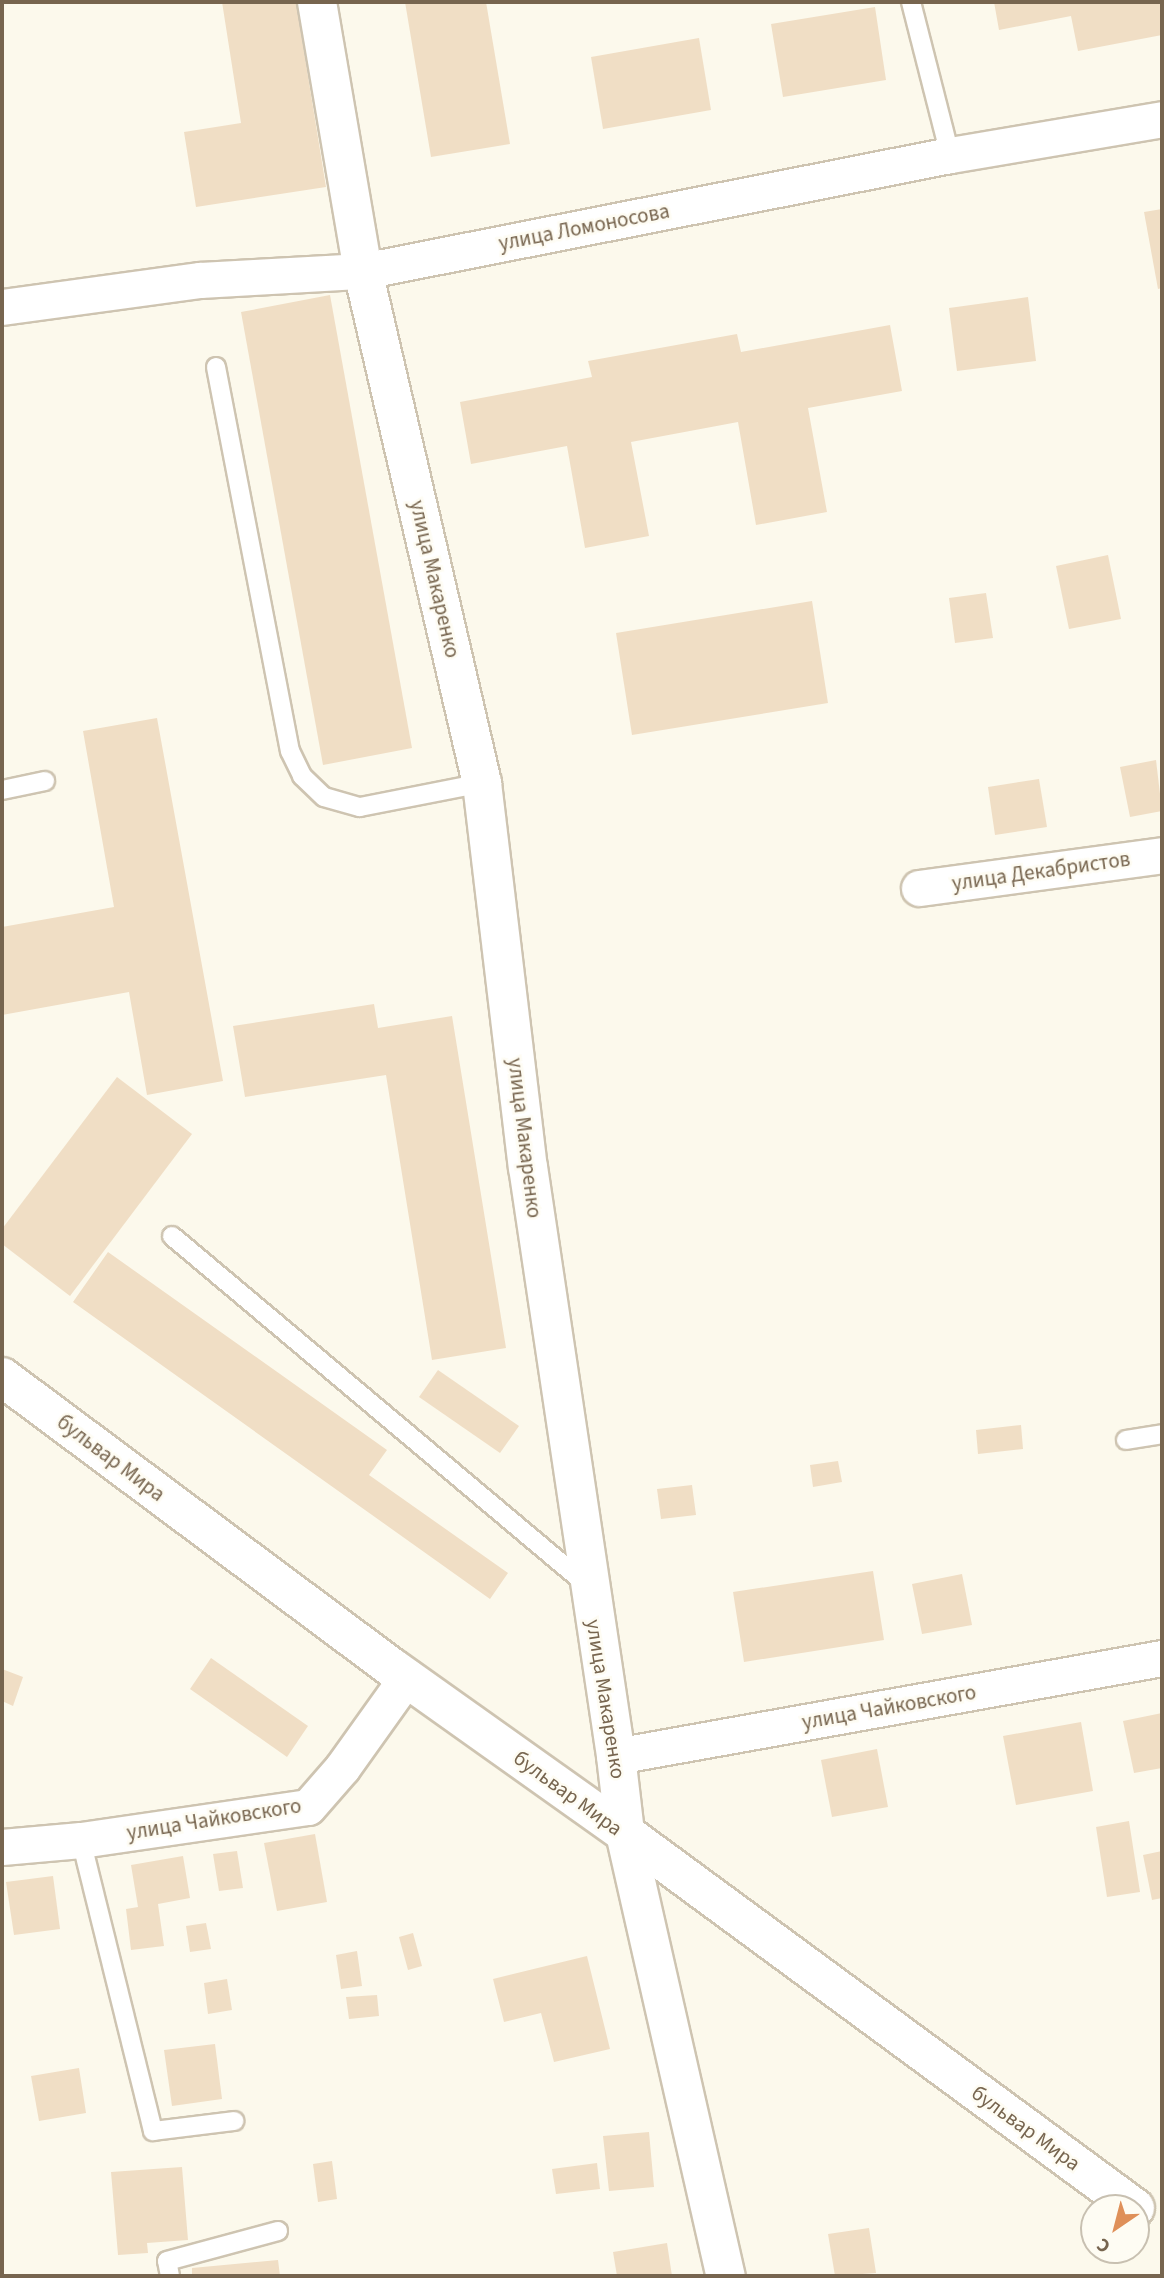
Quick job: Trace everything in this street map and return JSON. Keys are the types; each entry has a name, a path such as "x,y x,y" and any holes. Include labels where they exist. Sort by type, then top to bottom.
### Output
{"street":[{"name":"улица Макаренко","path":"317,2 363,271 482,783 528,1167 616,1756 625,1833 726,2276"},
{"name":"улица Ломоносова","path":"2,307 200,280 363,271 950,155 1162,119"},
{"name":"улица Декабристов","path":"919,888 1162,855"},
{"name":"бульвар Мира","path":"2,1377 407,1677 625,1833 1116,2194"},
{"name":"улица Чайковского","path":"616,1756 1162,1658"},
{"name":"улица Чайковского","path":"2,1847 81,1840 308,1807 342,1768 407,1677"}],"lane":[{"path":"911,2 950,155"},
{"path":"216,367 290,751 302,776 324,797 360,807 482,783"},
{"path":"2,790 45,781"},
{"path":"172,1236 589,1588"},
{"path":"1126,1440 1162,1434"},
{"path":"81,1840 153,2131 234,2121"},
{"path":"170,2276 167,2261 278,2231"}],"building":[{"path":"222,2 296,2 326,187 196,207 184,132 241,123"},
{"path":"405,2 486,2 510,144 431,157"},
{"path":"994,2 1162,2 1162,35 1078,51 1071,16 999,30"},
{"path":"875,7 886,80 783,97 771,24"},
{"path":"699,38 711,110 603,129 591,57"},
{"path":"1162,209 1162,288 1158,289 1144,212"},
{"path":"330,295 412,748 323,765 241,312"},
{"path":"1028,297 1036,361 957,371 949,308"},
{"path":"890,325 902,391 808,408 827,512 756,525 738,422 631,442 649,536 585,548 567,446 471,464 460,402 592,377 588,361 737,334 741,352"},
{"path":"1108,555 1121,619 1069,629 1056,566"},
{"path":"986,593 993,638 955,643 949,598"},
{"path":"812,601 828,703 632,735 616,633"},
{"path":"157,718 223,1081 147,1095 129,992 2,1015 2,927 114,907 83,731"},
{"path":"1156,760 1162,811 1130,817 1120,767"},
{"path":"1039,779 1047,827 995,835 988,787"},
{"path":"374,1004 378,1028 452,1016 506,1348 432,1360 386,1075 245,1097 233,1026"},
{"path":"117,1077 192,1134 70,1296 2,1244 2,1229"},
{"path":"108,1252 387,1450 369,1475 508,1573 490,1599 73,1302"},
{"path":"438,1370 519,1426 500,1453 419,1397"},
{"path":"1021,1425 1023,1449 978,1454 976,1430"},
{"path":"838,1461 842,1482 813,1487 810,1465"},
{"path":"692,1485 696,1515 661,1519 657,1489"},
{"path":"873,1571 884,1640 744,1662 733,1592"},
{"path":"962,1574 972,1625 922,1634 912,1584"},
{"path":"211,1658 308,1726 287,1757 190,1689"},
{"path":"2,1669 23,1677 13,1706 2,1701"},
{"path":"1162,1713 1162,1768 1134,1773 1123,1721"},
{"path":"1081,1722 1093,1791 1016,1805 1003,1736"},
{"path":"877,1749 888,1807 832,1817 821,1760"},
{"path":"1129,1821 1140,1892 1107,1897 1096,1827"},
{"path":"315,1834 327,1902 277,1911 264,1843"},
{"path":"237,1851 243,1888 219,1891 213,1854"},
{"path":"1162,1851 1162,1898 1152,1900 1143,1855"},
{"path":"183,1856 190,1898 158,1904 164,1946 131,1950 126,1909 138,1907 131,1865"},
{"path":"53,1876 60,1929 14,1935 6,1882"},
{"path":"206,1923 211,1949 190,1952 186,1926"},
{"path":"413,1933 422,1966 408,1970 399,1937"},
{"path":"357,1951 362,1986 341,1989 336,1955"},
{"path":"587,1956 610,2049 554,2062 541,2013 504,2022 493,1979"},
{"path":"227,1979 232,2010 208,2014 204,1983"},
{"path":"377,1995 379,2016 349,2019 346,1997"},
{"path":"215,2044 222,2099 172,2106 164,2050"},
{"path":"79,2068 86,2113 39,2121 31,2076"},
{"path":"649,2132 654,2187 609,2191 603,2136"},
{"path":"332,2161 337,2199 318,2202 313,2164"},
{"path":"597,2163 600,2189 556,2194 552,2169"},
{"path":"182,2167 188,2240 147,2243 148,2253 118,2255 111,2172"},
{"path":"869,2228 876,2273 835,2276 828,2234"},
{"path":"667,2243 672,2276 617,2276 613,2252"},
{"path":"278,2260 280,2276 192,2276 192,2268"}]}
